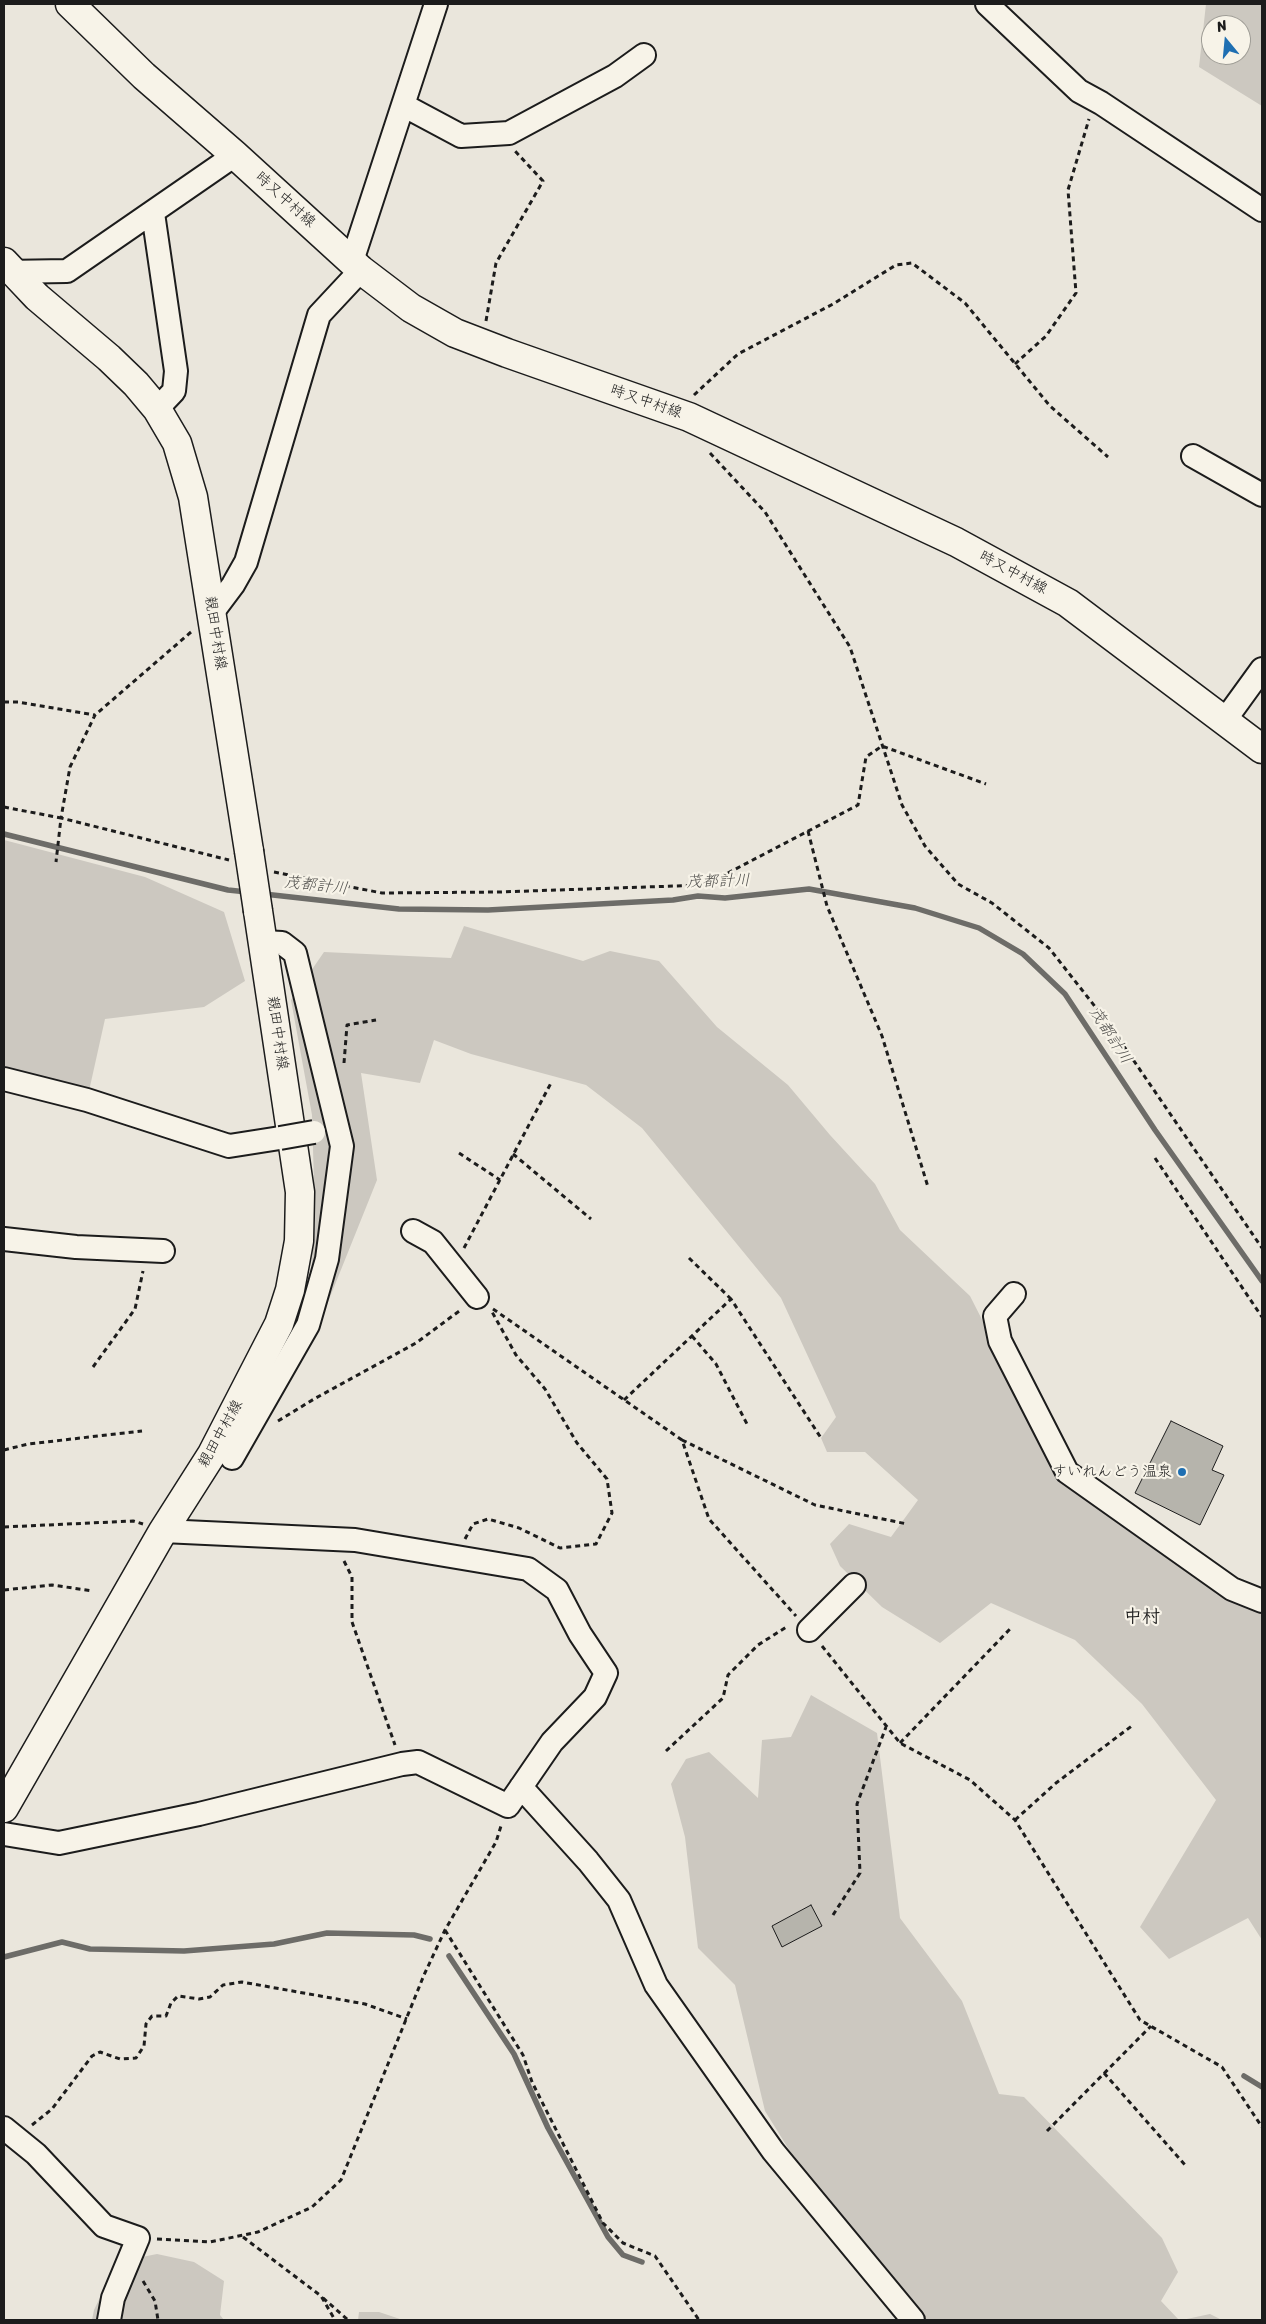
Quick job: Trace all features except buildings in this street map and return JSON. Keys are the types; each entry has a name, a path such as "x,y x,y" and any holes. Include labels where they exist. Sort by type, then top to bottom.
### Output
{"main road":[{"name":"時又中村線","path":"70,4 144,76 236,155 356,266 411,308 455,333 682,414 956,542 1068,603 1262,749"},
{"name":"親田中村線","path":"4,1808 163,1531 212,1454 279,1324 290,1290 300,1240 300,1192 263,942 258,911 241,856 212,613 193,497 177,443 157,408 136,384 6,268"}],"street":[{"path":"212,613 233,586 246,562 319,315 356,266 403,104 436,4"},
{"path":"987,4 1079,91 1262,210"},
{"path":"403,104 461,136 509,133 615,76 644,55"},
{"path":"6,268 67,271 236,155"},
{"path":"153,213 176,370 174,391 157,408"},
{"path":"1193,456 1262,495"},
{"path":"1224,720 1262,669"},
{"path":"232,1458 308,1325 327,1259 342,1146 295,953 282,943 263,942"},
{"path":"4,1079 87,1100 229,1146 339,1128"},
{"path":"413,1231 433,1242 477,1297"},
{"path":"4,1239 76,1247 163,1250"},
{"path":"1014,1294 995,1316 1000,1341 1066,1472 1232,1589 1262,1601"},
{"path":"4,1834 59,1843 198,1814 402,1764 418,1762 508,1806 552,1742 595,1697 606,1673 580,1634 557,1590 528,1569 355,1540 163,1531"},
{"path":"804,1625 854,1585"},
{"path":"521,1787 588,1861 619,1900 656,1985 773,2151 913,2320"},
{"path":"10,2133 36,2154 104,2226 138,2238 112,2298 108,2320"}],"path":[{"path":"1015,364 1046,336 1076,293 1068,190 1095,100"},
{"path":"482,343 496,263 543,181 500,134"},
{"path":"682,414 686,402 738,354 833,304 896,265 912,263 965,303 1050,406 1108,456"},
{"path":"708,450 718,464 765,512 850,647 902,805 924,846 958,884 992,903 1049,948 1108,1023 1262,1248"},
{"path":"56,862 70,767 95,715 212,613"},
{"path":"4,702 18,702 95,715"},
{"path":"882,746 986,784"},
{"path":"270,871 382,893 499,892 705,885 858,805 866,757 882,746"},
{"path":"4,806 241,856"},
{"path":"808,832 827,906 882,1036 928,1187"},
{"path":"343,1072 347,1025 376,1020"},
{"path":"453,1268 550,1083"},
{"path":"459,1153 500,1180"},
{"path":"513,1154 591,1219"},
{"path":"1155,1158 1262,1317"},
{"path":"93,1367 135,1310 144,1273 134,1249"},
{"path":"689,1258 731,1299 821,1438"},
{"path":"277,1422 314,1399 416,1343 477,1297"},
{"path":"624,1400 731,1299"},
{"path":"455,1557 473,1524 488,1519 519,1528 560,1548 596,1544 612,1513 607,1479 577,1443 545,1389 516,1355 489,1305 682,1440 815,1505 907,1524"},
{"path":"692,1336 716,1364 747,1424"},
{"path":"4,1450 28,1444 142,1431"},
{"path":"682,1440 710,1519 804,1625 900,1742 970,1780 1015,1820 1140,2020 1222,2067 1262,2127"},
{"path":"4,1527 133,1521 163,1531"},
{"path":"342,1558 352,1577 352,1622 402,1764"},
{"path":"4,1590 52,1585 93,1591"},
{"path":"666,1751 722,1698 728,1675 758,1645 804,1625"},
{"path":"900,1742 1010,1629"},
{"path":"1015,1820 1056,1783 1133,1725"},
{"path":"833,1915 860,1873 857,1804 887,1726"},
{"path":"138,2238 210,2242 243,2237 312,2207 341,2180 424,1975 446,1930 496,1842 508,1806"},
{"path":"446,1930 523,2055 532,2082 603,2223 623,2243 655,2256 699,2320"},
{"path":"10,2133 52,2109 92,2056 100,2052 120,2059 136,2058 144,2046 146,2024 152,2016 166,2016 171,2003 178,1996 199,2000 210,1997 223,1985 242,1982 365,2004 407,2019"},
{"path":"1048,2131 1151,2026"},
{"path":"1104,2073 1186,2165"},
{"path":"243,2237 321,2296 348,2320"},
{"path":"140,2276 155,2301 158,2320"},
{"path":"321,2296 335,2320"}],"shaded area":[{"path":"1206,4 1262,4 1262,106 1199,67 1201,49 1201,65 1251,65 1251,15 1205,15"},
{"path":"4,840 145,877 224,912 245,981 204,1007 105,1019 87,1100 4,1079"},
{"path":"464,926 583,961 610,951 659,961 717,1027 788,1085 875,1184 900,1230 970,1296 1061,1475 1215,1590 1262,1613 1262,1940 1248,1918 1169,1959 1140,1927 1216,1800 1142,1704 1075,1640 991,1603 940,1643 882,1607 840,1566 830,1544 849,1524 891,1537 918,1500 865,1452 827,1452 821,1438 836,1417 781,1298 642,1128 586,1085 471,1054 434,1040 420,1083 361,1073 377,1180 326,1307 311,1276 315,1216 312,1115 291,1000 324,952 451,958"},
{"path":"811,1695 877,1733 900,1918 962,2001 999,2094 1024,2097 1162,2238 1178,2272 1161,2301 1179,2320 925,2320 885,2277 806,2177 765,2111 735,1985 698,1948 685,1837 671,1784 686,1759 709,1752 758,1798 762,1740 791,1737"},
{"path":"157,2254 194,2262 224,2281 220,2315 224,2320 92,2320 94,2310 117,2262"},
{"path":"359,2312 379,2312 403,2320 358,2320"},
{"path":"1210,2314 1222,2320 1182,2320"}],"waterway":[{"name":"茂都計川","path":"4,834 228,890 247,892"},
{"name":"茂都計川","path":"264,894 399,909 488,910 673,900 698,896 725,898 809,889 915,908 979,928 1023,954 1065,994 1155,1130 1262,1281"},
{"path":"4,1957 62,1942 90,1949 184,1951 274,1944 327,1933 414,1935 430,1939"},
{"path":"449,1956 514,2054 548,2128 608,2237 623,2255 642,2262"},
{"path":"1244,2076 1262,2087"}],"place":[{"name":"すいれんどう温泉","path":"1182,1472"}],"district":[{"name":"中村","path":"1142,1617"}]}
